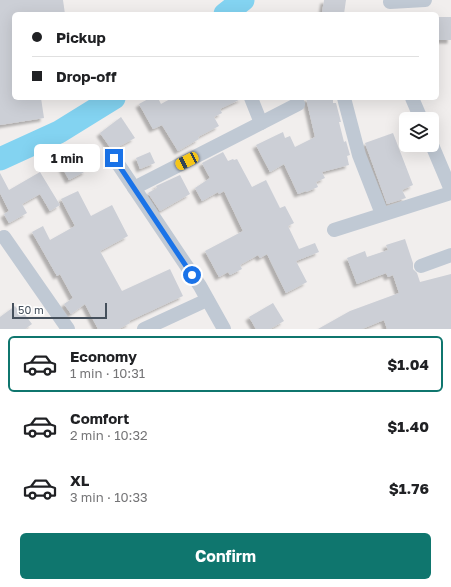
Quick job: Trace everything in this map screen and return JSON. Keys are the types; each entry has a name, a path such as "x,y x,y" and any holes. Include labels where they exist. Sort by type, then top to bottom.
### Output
{"street":[{"path":"390,2 425,0"},
{"path":"252,100 261,123"},
{"path":"345,100 359,155 382,214"},
{"path":"413,100 418,112"},
{"path":"134,188 298,104"},
{"path":"334,230 451,192 435,152"},
{"path":"114,158 200,286 224,329"},
{"path":"4,237 68,329"},
{"path":"420,266 451,255"},
{"path":"144,329 207,300"}],"building":[{"path":"0,0 63,0 65,12 12,12 12,100 41,100 44,118 0,125"},
{"path":"324,0 346,0 344,12 322,12"},
{"path":"439,17 451,17 451,40 439,40"},
{"path":"146,100 159,100 161,104 168,100 239,100 220,109 222,113 214,117 219,126 198,137 199,139 178,151 162,125 153,129 139,104"},
{"path":"306,100 333,100 333,103 336,103 344,142 346,141 350,155 347,156 349,165 322,172 325,178 316,182 318,187 298,194 284,164 270,172 256,145 283,132 285,138 290,136 295,147 315,137"},
{"path":"121,117 135,138 112,150 100,133"},
{"path":"393,133 399,152 400,152 413,185 402,190 406,198 387,204 365,143"},
{"path":"88,151 93,160 83,164 86,171 69,180 61,165"},
{"path":"150,152 155,163 140,169 136,158"},
{"path":"223,152 228,161 237,159 252,187 266,180 280,208 285,206 294,223 288,226 299,249 315,243 319,252 296,261 307,282 286,293 267,254 260,258 258,255 240,265 242,269 230,275 228,272 219,277 205,251 243,231 224,191 219,194 218,192 202,201 195,188 210,178 202,163"},
{"path":"40,172 60,205 50,211 40,194 22,204 27,213 9,223 4,214 9,211 0,193 0,173 9,190"},
{"path":"180,175 190,194 160,211 148,193 157,188 156,186"},
{"path":"78,191 91,216 112,205 128,236 100,251 122,291 170,269 183,296 129,321 130,323 119,329 98,329 85,304 71,314 64,304 73,298 60,274 57,276 32,232 43,226 50,240 75,226 61,199"},
{"path":"405,239 413,263 413,269 417,273 420,282 451,274 451,329 387,329 384,320 362,329 318,329 350,311 399,293 393,275 388,277 386,273 357,284 347,258 365,251 367,257 388,250 386,245"},
{"path":"273,303 284,321 270,329 256,329 249,317"},
{"path":"15,306 21,314 23,312 32,324 25,329 0,329 0,317"}],"waterway":[{"path":"228,12 243,0"},
{"path":"0,159 59,132 111,100"}],"route":[{"path":"114,158 192,275"}]}
